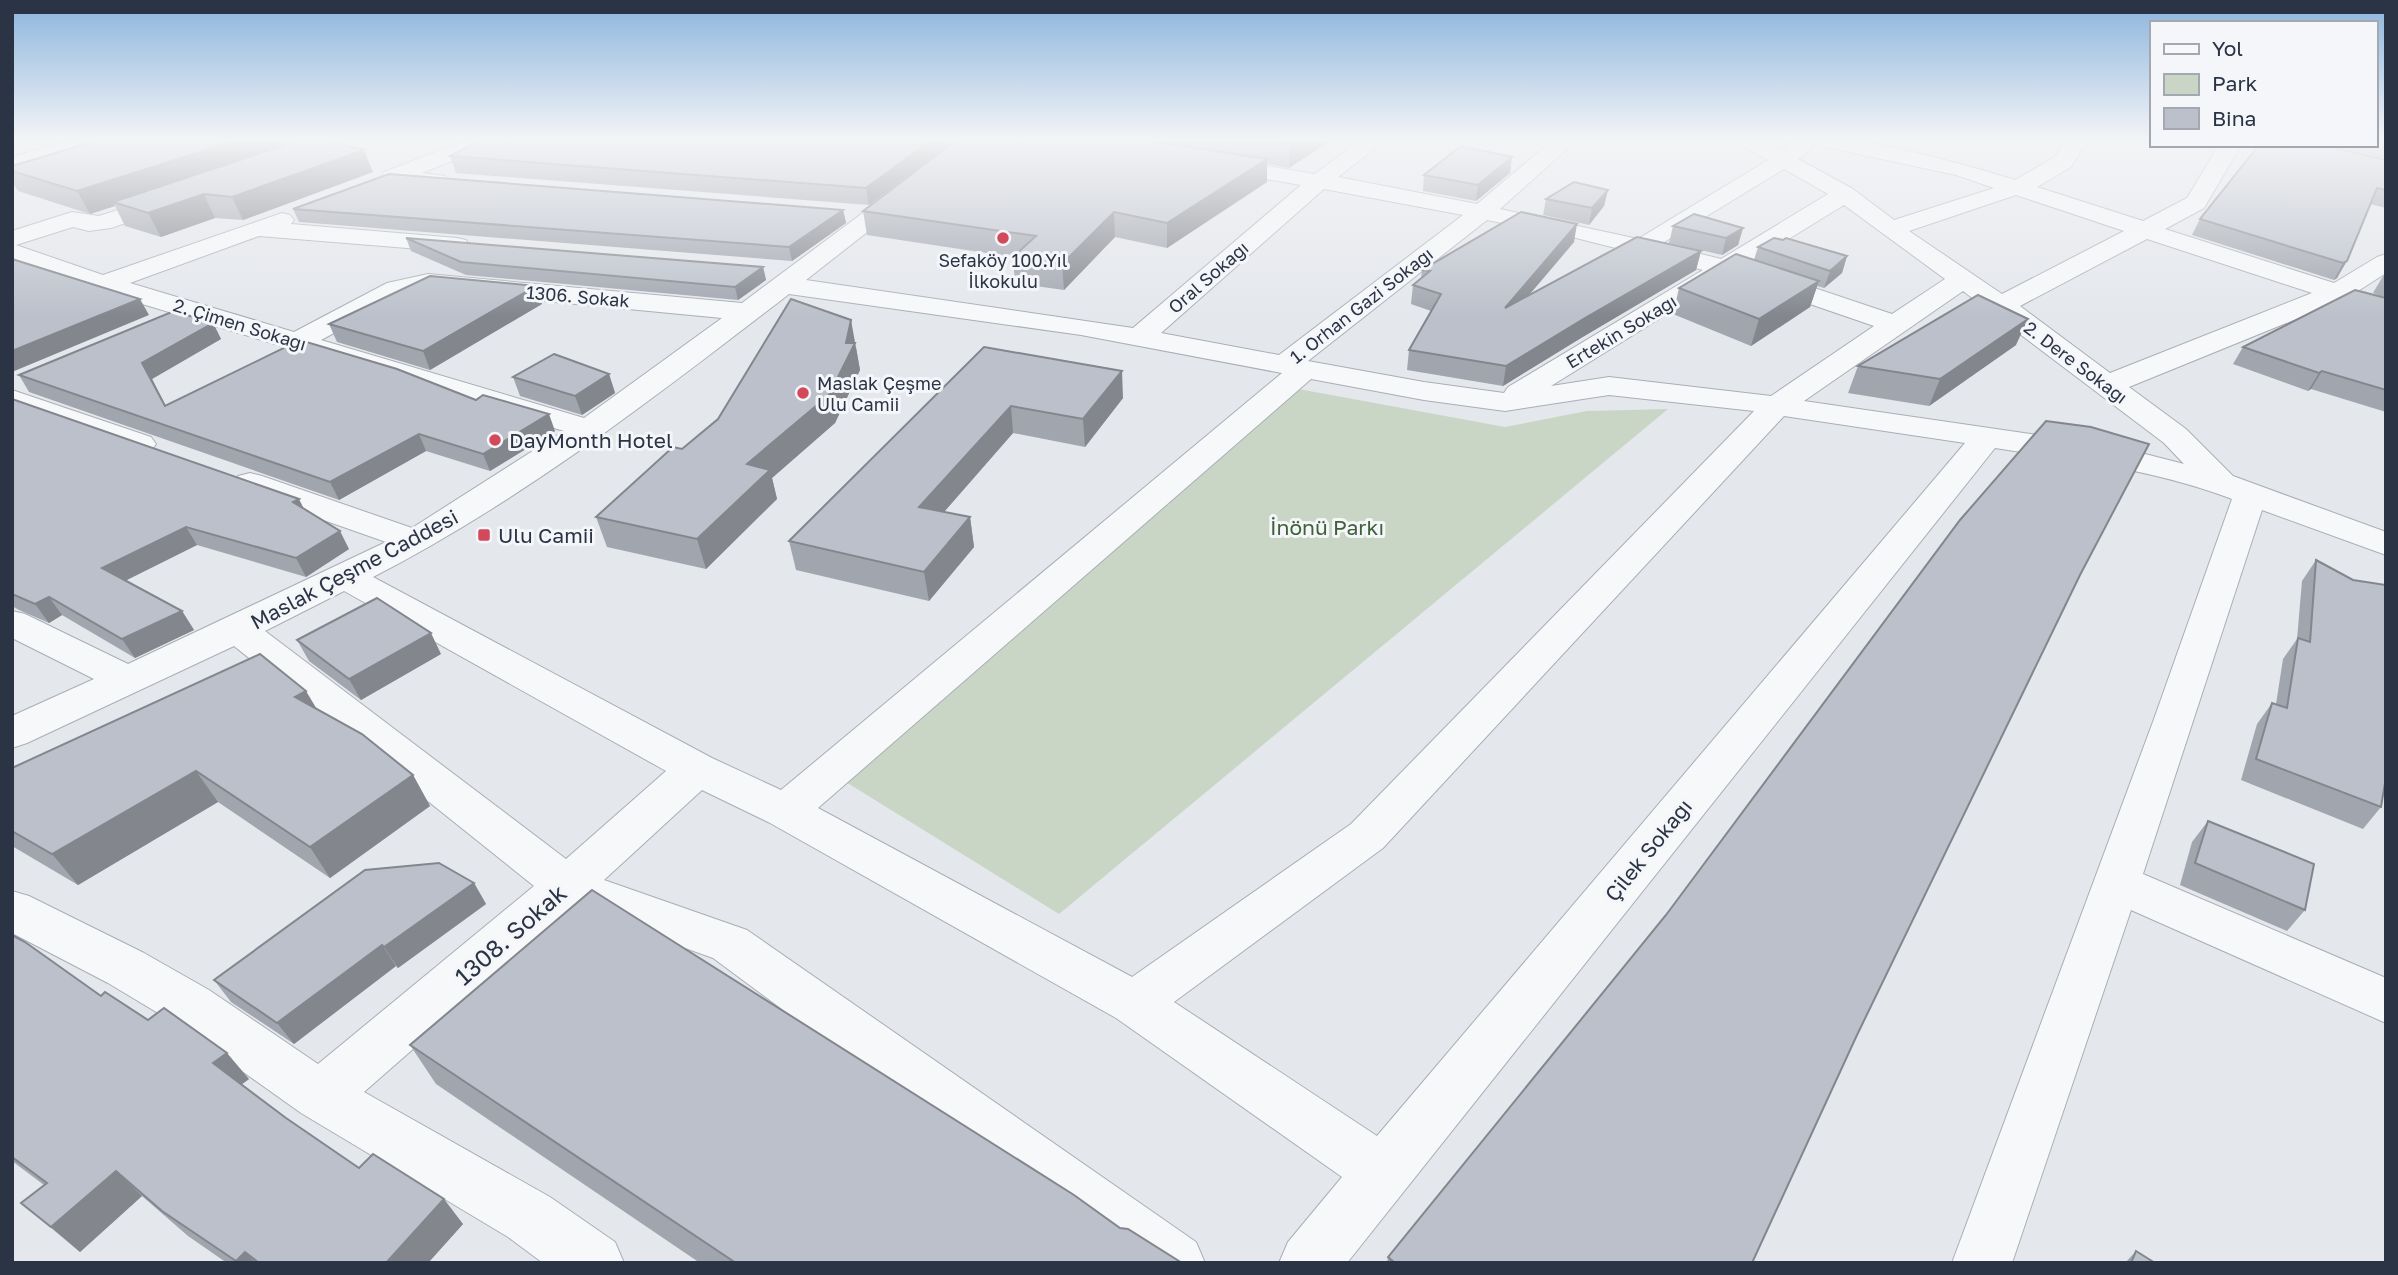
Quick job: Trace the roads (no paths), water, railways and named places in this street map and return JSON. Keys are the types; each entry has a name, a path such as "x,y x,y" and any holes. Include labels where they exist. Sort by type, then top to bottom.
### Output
{"street":[{"path":"22,213 49,212 89,224 102,223 174,198"},
{"name":"Maslak Çeşme Caddesi","path":"12,733 238,629 416,541 518,478 589,429 748,312 781,275 858,214 882,198"},
{"name":"Oral Sokağı","path":"1139,338 1299,198"},
{"path":"1411,198 1728,268 1895,324"},
{"name":"1. Orhan Gazi Sokağı","path":"786,811 1295,367 1498,198"},
{"path":"1640,247 1720,198"},
{"name":"Ertekin Sokağı","path":"1505,402 1838,198"},
{"name":"2. Dere Sokağı","path":"1851,198 1890,229 2001,305 2175,436 2236,489"},
{"path":"1890,229 1981,198"},
{"path":"2051,198 2386,309"},
{"path":"2001,305 2196,203 2199,198"},
{"path":"104,284 306,210"},
{"path":"12,239 72,219"},
{"path":"257,229 480,247"},
{"name":"2. Çimen Sokağı","path":"12,252 104,284 589,429"},
{"path":"2107,385 2339,292 2386,261"},
{"path":"781,275 1424,391 1505,402 1609,386 1776,406 2114,457 2236,489 2386,544"},
{"path":"1134,1003 1367,836 1776,406 1962,279"},
{"name":"1306. Sokak","path":"297,341 396,289 428,282 748,312"},
{"path":"152,326 191,310"},
{"path":"17,388 169,454"},
{"name":"Çilek Sokağı","path":"1309,1263 1986,438"},
{"path":"220,472 416,541"},
{"path":"1982,1263 2175,719 2236,489"},
{"path":"344,576 697,769 786,811 1134,1003 1384,1172"},
{"path":"12,623 128,680"},
{"path":"238,629 567,886 730,944 1175,1263"},
{"name":"1308. Sokak","path":"320,1096 567,886 697,769"},
{"path":"2116,883 2386,1000"},
{"path":"12,910 126,968 191,1006 320,1096 529,1217 594,1263"}],"place":[{"name":"Sefaköy 100.Yıl İlkokulu","path":"1003,238"},
{"name":"Maslak Çeşme Ulu Camii","path":"803,393"},
{"name":"DayMonth Hotel","path":"495,440"},
{"name":"Ulu Camii","path":"484,535"}],"park label":[{"name":"İnönü Parkı","path":"1327,527"}]}
